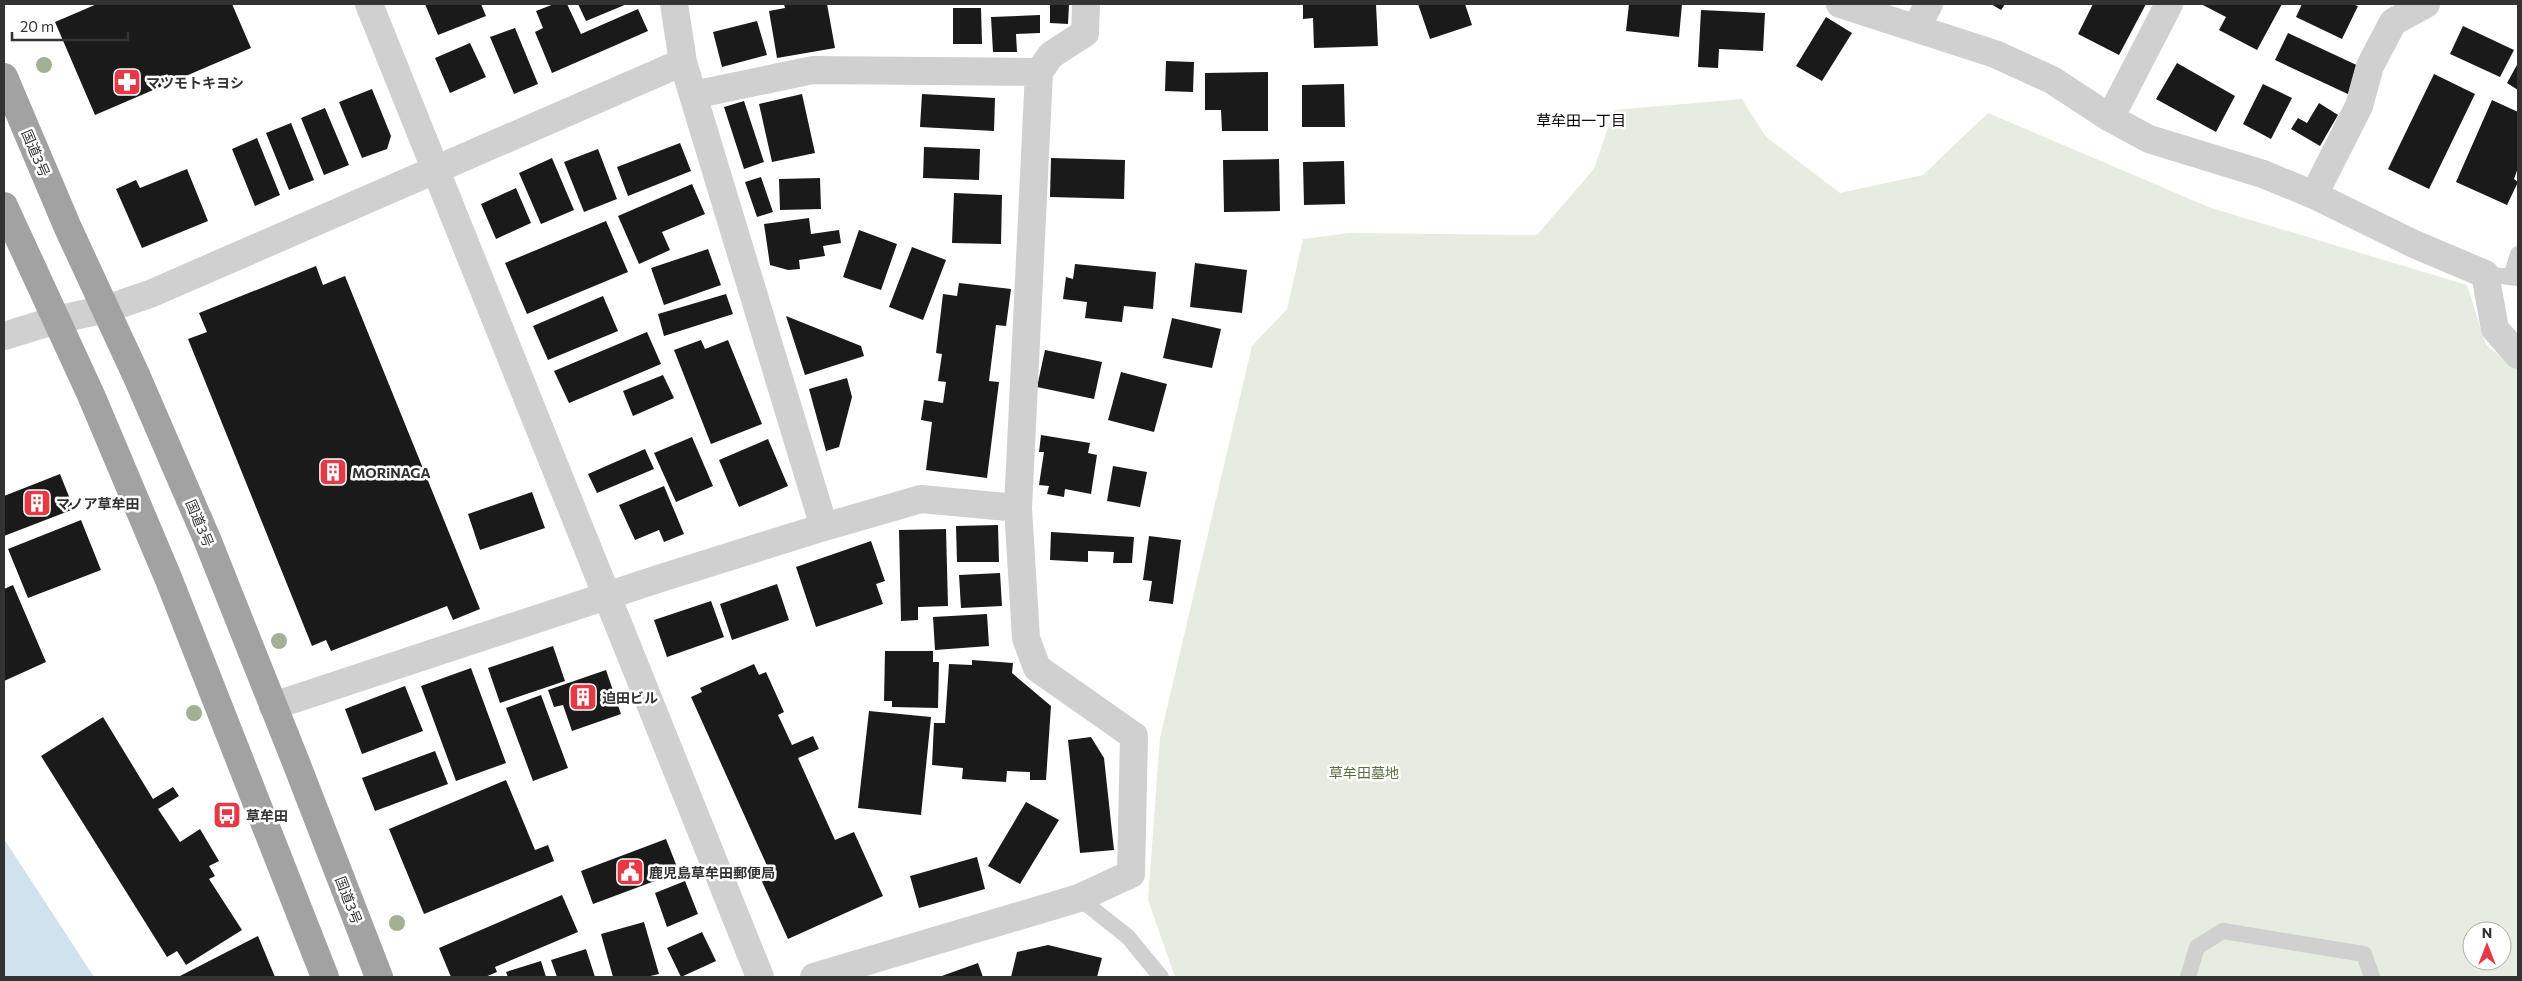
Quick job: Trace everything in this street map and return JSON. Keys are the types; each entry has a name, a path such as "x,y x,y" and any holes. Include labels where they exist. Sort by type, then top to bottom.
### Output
{"highway":[{"name":"国道3号","path":"4,77 65,221 106,308 203,530 379,977"},
{"path":"4,206 92,395 169,580 325,977"}],"street":[{"path":"369,4 760,977"},
{"path":"674,4 683,62 824,527"},
{"path":"814,977 1079,898 1131,874 1134,736 1038,668 1026,638 1018,508 1039,72 1051,55 1084,34 1086,4"},
{"path":"1840,4 1994,54 2044,76 2110,118 2149,139 2263,174 2314,195 2414,244 2485,274 2495,329 2518,354"},
{"path":"1916,28 1929,4"},
{"path":"2110,118 2169,4"},
{"path":"2314,195 2359,106 2370,66 2393,22 2426,4"},
{"path":"4,336 150,294 683,62"},
{"path":"693,95 813,70 1039,72"},
{"path":"273,706 606,596 824,527 921,499 1018,508"}],"lane":[{"path":"2485,274 2515,278 2518,254"},
{"path":"1079,898 1128,937 1161,977"},
{"path":"2188,977 2197,947 2223,931 2364,954 2372,977"}],"green space":[{"name":"草牟田墓地","path":"1742,99 1766,137 1840,193 1923,175 1988,113 2211,208 2467,285 2486,345 2518,369 2518,977 1175,977 1148,900 1160,738 1252,346 1287,309 1303,239 1350,233 1537,235 1594,169 1614,110"}],"water":[{"path":"4,839 94,977 4,977"}],"building":[{"name":"マツモトキヨシ","path":"97,4 232,4 251,48 95,115 55,22"},
{"path":"425,4 481,4 486,16 438,35"},
{"path":"554,4 567,4 581,34 638,9 648,31 552,73 535,32 543,28 536,11"},
{"path":"578,4 627,4 586,21"},
{"path":"784,4 827,4 835,48 777,58 769,11 785,8"},
{"path":"1050,4 1069,4 1068,24 1050,23"},
{"path":"1303,4 1376,4 1378,46 1314,48 1313,18 1303,19"},
{"path":"1418,4 1465,4 1472,25 1430,39"},
{"path":"1629,4 1682,4 1679,37 1626,31"},
{"path":"1991,4 2005,4 2001,10"},
{"path":"2093,4 2146,4 2119,55 2078,34"},
{"path":"2201,4 2282,4 2257,50 2219,30 2226,17"},
{"path":"2302,4 2352,4 2358,6 2342,39 2296,17"},
{"path":"953,8 981,8 982,44 953,44"},
{"path":"1701,10 1765,13 1763,51 1719,49 1718,68 1698,67"},
{"path":"1040,15 1040,33 1016,34 1017,52 993,52 991,17"},
{"path":"1826,17 1852,33 1822,81 1796,66"},
{"path":"757,21 767,55 722,67 713,32"},
{"path":"2463,26 2514,50 2500,77 2450,54"},
{"path":"515,28 538,84 514,94 490,37"},
{"path":"2288,33 2363,68 2350,95 2275,60"},
{"path":"470,43 486,77 450,93 435,58"},
{"path":"1166,61 1194,62 1193,92 1165,91"},
{"path":"2177,63 2235,96 2216,132 2156,99"},
{"path":"2518,63 2518,90 2507,83"},
{"path":"1268,72 1268,131 1222,131 1221,110 1205,110 1205,73"},
{"path":"2434,74 2475,94 2429,189 2388,169"},
{"path":"1344,84 1345,127 1302,127 1302,85"},
{"path":"2263,84 2292,98 2271,139 2243,124"},
{"path":"372,89 391,136 387,149 362,158 339,102"},
{"path":"802,94 815,153 772,162 759,104"},
{"path":"922,94 995,98 994,131 920,127"},
{"path":"2492,100 2518,112 2518,168 2514,179 2518,182 2507,205 2456,182"},
{"path":"744,101 764,162 744,169 724,107"},
{"path":"2319,103 2338,115 2320,146 2291,129 2298,118 2307,123"},
{"path":"325,108 349,165 324,175 301,118"},
{"path":"291,123 314,180 289,190 266,133"},
{"path":"257,138 280,195 255,206 232,149"},
{"path":"680,143 691,171 628,196 617,167"},
{"path":"924,147 980,149 979,180 923,178"},
{"path":"598,149 617,199 584,212 564,162"},
{"path":"552,158 574,210 541,224 519,173"},
{"path":"1051,158 1125,160 1124,199 1050,197"},
{"path":"1279,159 1280,211 1224,212 1223,160"},
{"path":"1344,161 1345,204 1304,205 1303,162"},
{"path":"187,169 208,221 142,248 116,189 136,180 140,188"},
{"path":"761,177 773,212 757,217 745,182"},
{"path":"820,178 821,209 780,210 779,179"},
{"path":"692,184 705,214 662,232 670,250 639,264 618,216"},
{"path":"516,188 531,223 496,239 481,204"},
{"path":"954,193 1002,195 1001,244 952,243"},
{"path":"809,218 811,234 839,230 841,243 823,246 825,256 799,260 800,269 788,270 770,265 764,224"},
{"path":"606,221 628,272 527,314 505,263"},
{"path":"859,230 897,244 881,290 843,277"},
{"path":"912,247 946,260 923,320 889,307"},
{"path":"708,249 721,285 664,305 651,268"},
{"path":"1195,263 1247,270 1242,313 1190,307"},
{"path":"1075,264 1156,272 1153,309 1124,306 1122,322 1085,318 1087,302 1063,299 1066,277 1073,279"},
{"name":"MORiNAGA","path":"316,266 323,285 345,276 480,609 453,620 447,606 331,651 326,640 312,646 188,339 207,332 199,313"},
{"path":"959,283 1011,289 1006,326 996,325 989,381 999,382 987,478 926,470 932,422 921,420 924,400 943,403 946,382 938,381 942,354 936,353 943,294 957,296"},
{"path":"726,294 733,314 664,336 658,314"},
{"path":"603,296 618,331 548,360 533,326"},
{"path":"786,316 861,346 864,356 805,375"},
{"path":"1172,318 1221,329 1212,368 1163,358"},
{"path":"647,332 661,364 569,403 554,371"},
{"path":"701,340 705,349 728,340 762,424 711,444 674,350"},
{"path":"1045,350 1102,362 1094,399 1037,387"},
{"path":"1121,372 1167,384 1154,432 1108,420"},
{"path":"663,375 674,398 633,416 623,391"},
{"path":"847,378 852,397 839,447 826,451 809,389"},
{"path":"1041,435 1090,443 1088,453 1097,455 1091,494 1065,489 1064,497 1047,494 1049,486 1039,485 1044,452 1039,452"},
{"path":"692,437 713,486 676,502 654,453"},
{"path":"768,439 788,486 739,507 719,460"},
{"path":"645,449 654,469 597,493 588,474"},
{"path":"1113,466 1147,472 1140,507 1107,501"},
{"name":"マノア草牟田","path":"60,474 74,509 4,536 4,496"},
{"path":"664,486 684,534 664,542 659,530 635,540 619,505"},
{"path":"532,492 545,528 480,550 468,514"},
{"path":"81,520 101,570 28,598 8,549"},
{"path":"998,525 999,562 957,562 956,526"},
{"path":"946,529 948,606 918,607 918,620 901,621 899,530"},
{"path":"1051,532 1134,537 1132,563 1113,563 1114,552 1088,551 1088,562 1050,560"},
{"path":"1149,536 1181,540 1173,604 1149,601 1152,581 1143,580"},
{"path":"871,541 885,581 876,584 883,604 816,627 796,567"},
{"path":"1000,573 1002,606 961,608 959,575"},
{"path":"777,584 789,620 732,640 720,604"},
{"path":"13,585 46,662 4,681 4,589"},
{"path":"711,601 724,637 667,657 654,620"},
{"path":"987,614 989,646 935,650 933,617"},
{"path":"553,646 565,681 500,703 488,668"},
{"path":"885,651 933,651 933,662 939,662 938,708 892,707 892,701 884,701"},
{"path":"972,660 1013,663 1012,673 1051,706 1046,780 1030,780 1030,772 1007,771 1006,782 962,779 963,768 932,765 934,723 945,723 949,664 972,665"},
{"path":"754,664 759,675 766,672 784,712 778,715 792,745 813,736 819,749 798,758 835,840 854,832 883,896 788,939 759,875 769,870 691,697 702,692 700,688"},
{"path":"471,668 506,763 456,781 421,686"},
{"name":"迫田ビル","path":"606,670 621,714 572,731 563,705 554,707 548,690"},
{"path":"405,686 423,731 362,754 345,709"},
{"path":"541,695 568,768 533,781 506,708"},
{"path":"869,711 931,717 921,815 858,808"},
{"path":"103,717 153,799 173,787 179,796 158,809 180,842 200,829 219,861 209,866 215,876 209,879 242,930 186,965 177,951 167,957 41,756"},
{"path":"1091,737 1104,758 1114,850 1080,853 1068,740"},
{"path":"435,751 448,784 375,811 362,778"},
{"path":"506,780 535,850 548,845 554,861 424,914 389,829"},
{"path":"1026,802 1059,820 1020,884 988,866"},
{"name":"鹿児島草牟田郵便局","path":"666,839 679,872 593,904 581,871"},
{"path":"977,857 985,889 919,908 910,876"},
{"path":"685,881 698,914 667,927 655,893"},
{"path":"562,895 578,932 495,967 497,972 485,977 451,977 439,948"},
{"path":"644,922 659,974 646,977 613,977 601,934"},
{"path":"702,932 716,961 681,977 667,948"},
{"path":"258,936 275,977 178,977"},
{"path":"1048,945 1102,958 1097,977 1011,977 1017,952"},
{"path":"586,949 595,977 557,977 551,960"},
{"path":"541,961 546,977 508,977 506,972"},
{"path":"978,963 983,977 939,977"}],"place":[{"name":"マツモトキヨシ","path":"127,82"},
{"name":"MORiNAGA","path":"333,472"},
{"name":"マノア草牟田","path":"37,503"},
{"name":"迫田ビル","path":"583,697"},
{"name":"草牟田","path":"227,815"},
{"name":"鹿児島草牟田郵便局","path":"630,872"}],"district":[{"name":"草牟田一丁目","path":"1581,120"}]}
